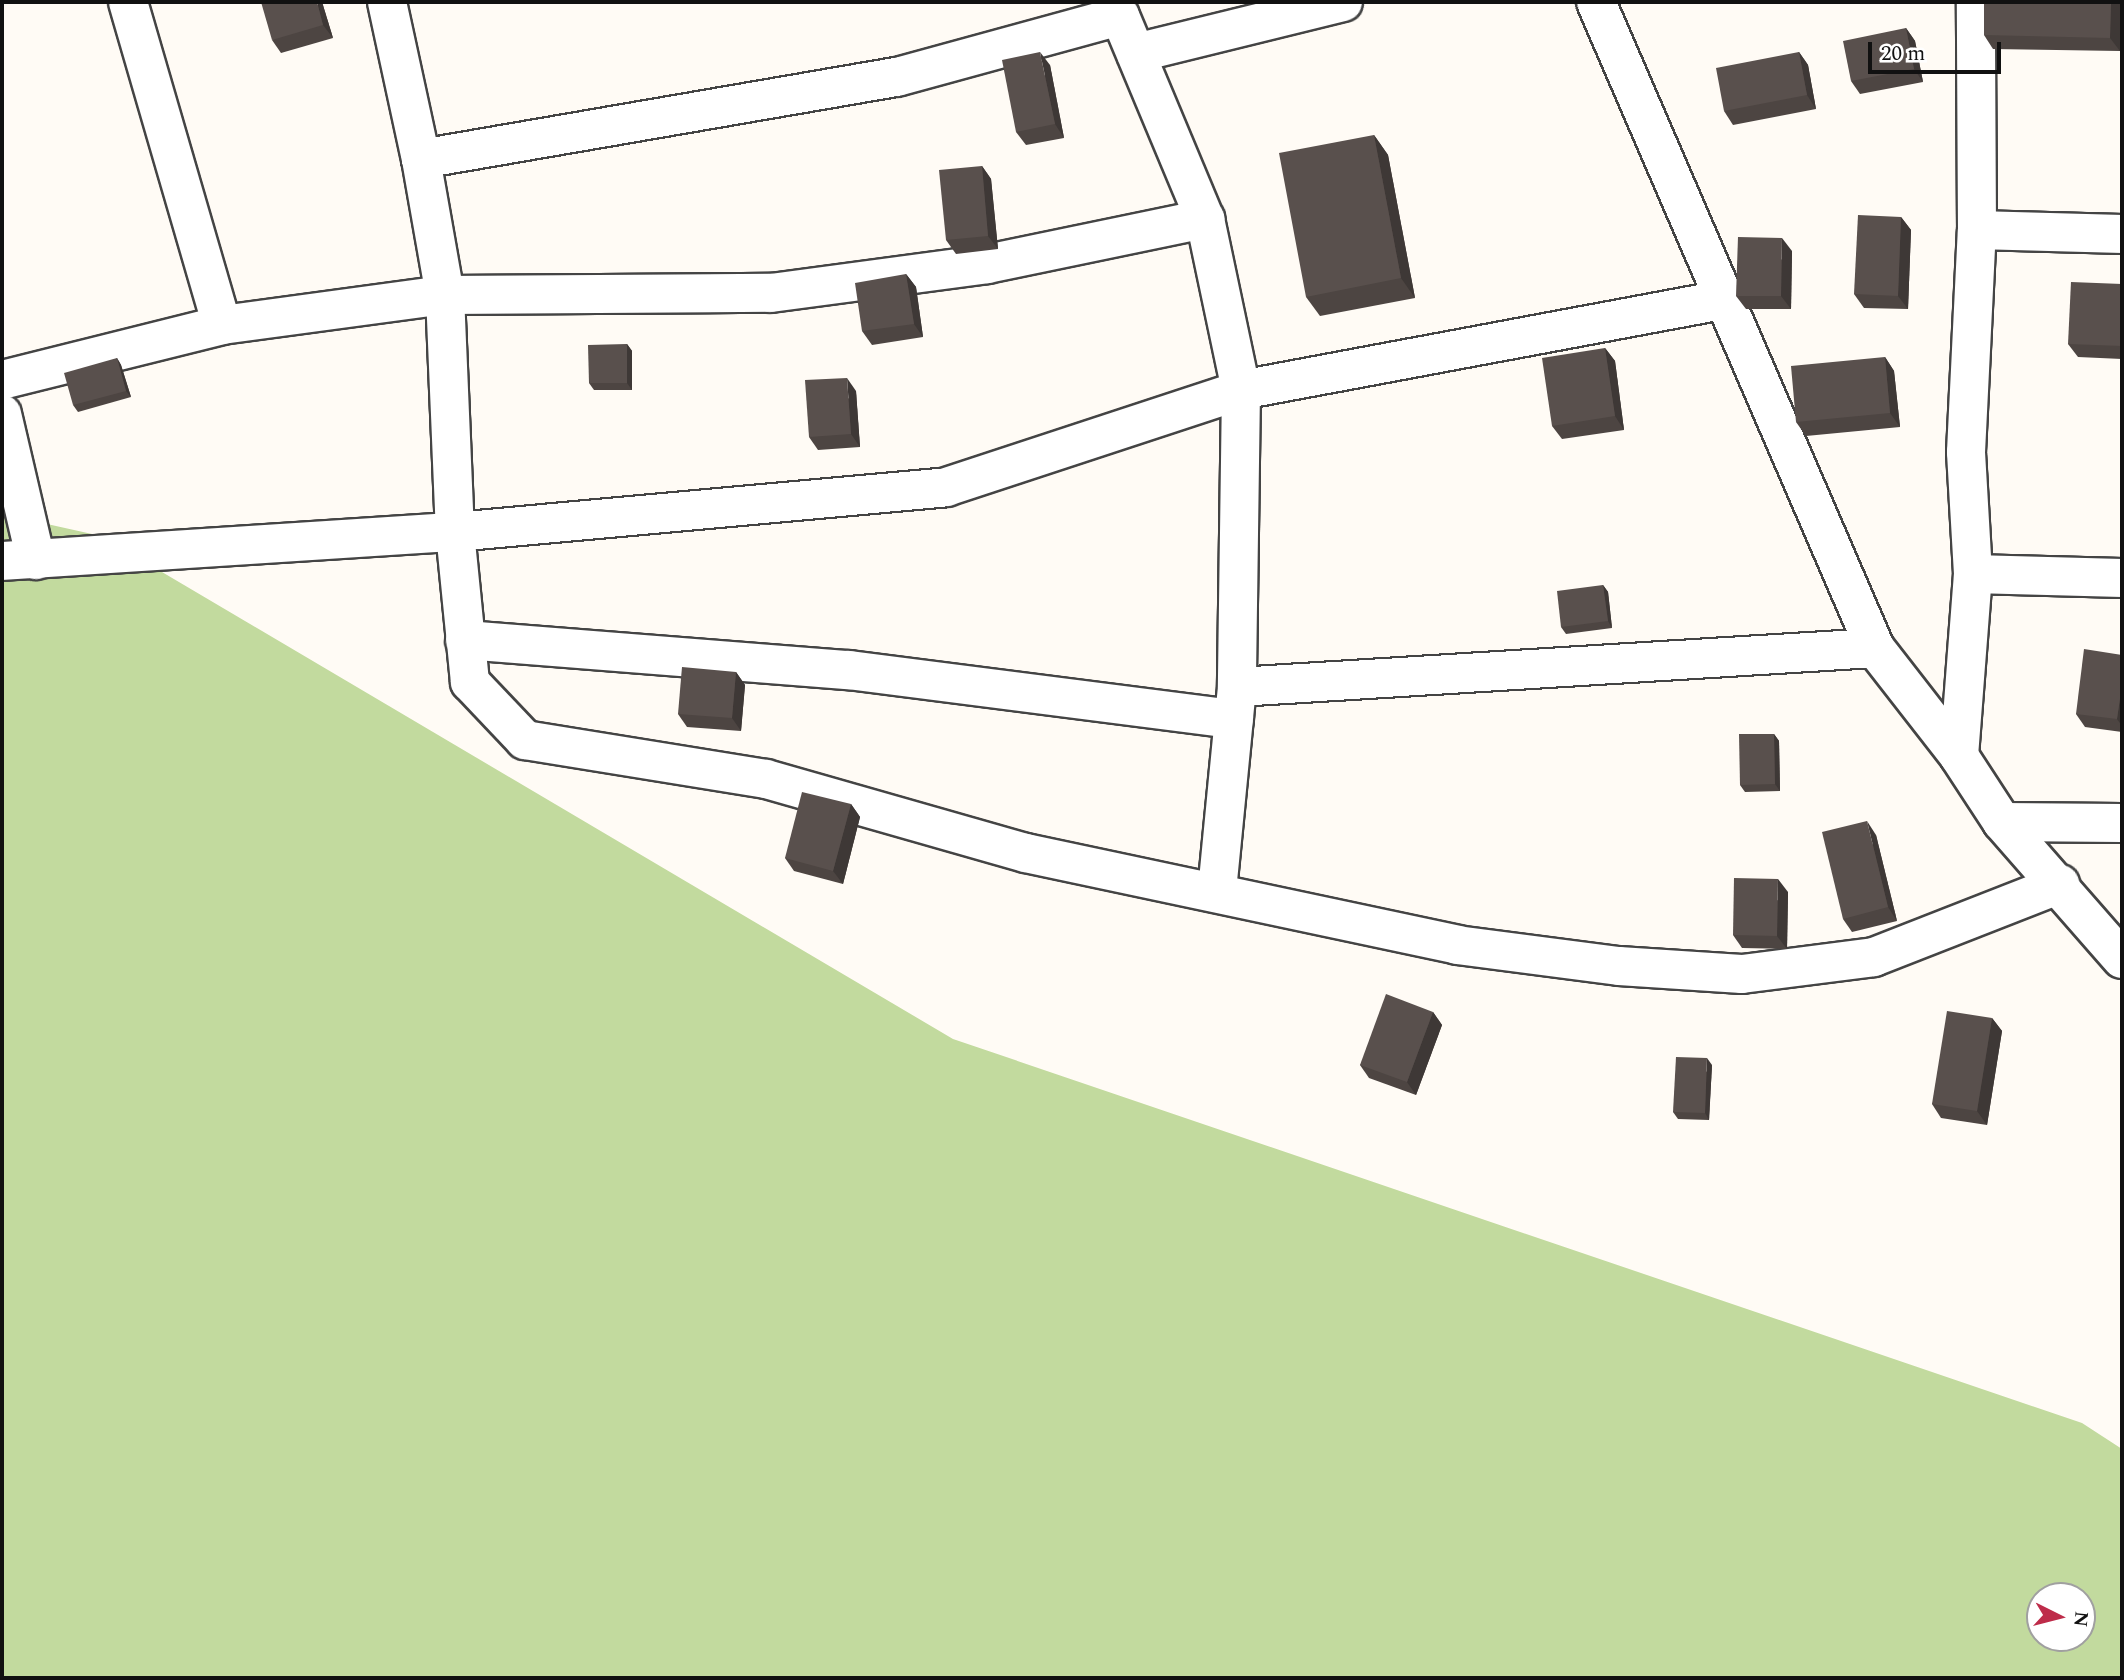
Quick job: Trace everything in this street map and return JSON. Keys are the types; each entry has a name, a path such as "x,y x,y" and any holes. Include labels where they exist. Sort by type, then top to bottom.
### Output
{"street":[{"path":"128,2 222,325"},
{"path":"390,2 445,295 455,532 470,682 525,740 766,779 1026,853 1457,945 1619,966 1742,974 1874,957 2060,884"},
{"path":"1136,53 1343,2"},
{"path":"1596,2 1875,648 1959,757 2002,822 2060,884 2121,957"},
{"path":"1959,757 1973,574 1966,452 1977,230 1976,2"},
{"path":"421,159 897,77 1120,16 1205,219 1241,390 1236,703 1217,892"},
{"path":"2,380 222,325 445,295 771,293 987,264 1205,219"},
{"path":"1977,230 2122,234"},
{"path":"2,414 19,561 455,532 946,487 1241,390 1724,300"},
{"path":"1973,574 2122,578"},
{"path":"466,640 1236,703 1875,648"},
{"path":"2002,822 2122,823"}],"green space":[{"path":"2,514 101,536 953,1039 2082,1423 2122,1449 2122,1678 2,1678"}],"building":[{"path":"261,2 317,2 323,25 272,40"},
{"path":"1984,2 2111,2 2110,38 1984,35"},
{"path":"1906,28 1914,69 1851,81 1843,41"},
{"path":"1040,52 1055,124 1016,132 1002,60"},
{"path":"1799,52 1807,95 1724,111 1716,68"},
{"path":"1374,135 1401,278 1306,297 1279,153"},
{"path":"982,166 988,236 946,240 939,170"},
{"path":"1858,215 1901,217 1898,296 1854,294"},
{"path":"1738,237 1782,238 1781,296 1736,296"},
{"path":"906,274 914,324 862,331 855,283"},
{"path":"2071,282 2122,284 2122,346 2068,344"},
{"path":"627,344 627,383 589,383 588,345"},
{"path":"1605,348 1615,416 1552,426 1542,358"},
{"path":"1885,357 1890,413 1796,422 1791,366"},
{"path":"117,358 126,391 73,405 64,373"},
{"path":"847,378 851,434 809,437 805,380"},
{"path":"1603,585 1608,621 1561,627 1557,591"},
{"path":"2084,649 2122,655 2122,685 2117,719 2076,714"},
{"path":"682,667 736,672 732,718 678,714"},
{"path":"1739,734 1774,734 1775,784 1740,785"},
{"path":"802,792 851,804 833,871 785,858"},
{"path":"1867,821 1888,907 1843,919 1822,832"},
{"path":"1734,878 1778,879 1777,936 1733,935"},
{"path":"1386,994 1433,1012 1407,1082 1360,1065"},
{"path":"1947,1011 1992,1018 1977,1111 1932,1104"},
{"path":"1676,1057 1707,1058 1705,1113 1673,1112"}]}
